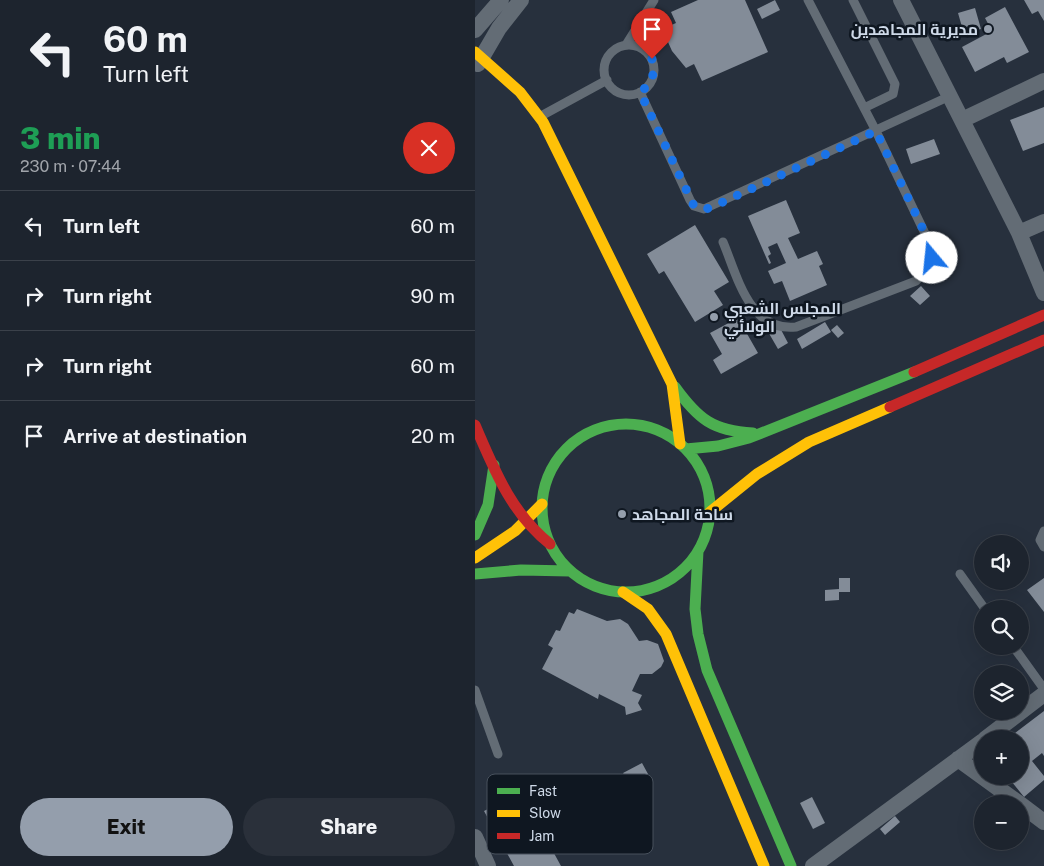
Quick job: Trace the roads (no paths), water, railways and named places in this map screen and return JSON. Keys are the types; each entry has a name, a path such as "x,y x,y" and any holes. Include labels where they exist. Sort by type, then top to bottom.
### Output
{"main road":[{"path":"477,59 520,92 539,117 672,384 695,415 707,424 731,432 762,433"},
{"path":"683,446 727,446 838,404 1044,315"},
{"path":"710,512 757,474 809,442 1044,340"},
{"path":"672,384 683,446"},
{"path":"475,425 507,495 525,522 550,544 570,571 600,588 623,592 645,590 667,582 685,569 699,551 707,532 710,512 705,478 683,446 657,430 631,424 604,426 592,431 569,445 556,461 547,478 542,504 543,525 550,544"},
{"path":"475,535 488,505 494,465"},
{"path":"475,558 525,522 542,504"},
{"path":"699,551 695,609 698,634 707,670 791,866"},
{"path":"475,574 515,570 570,571"},
{"path":"623,592 645,606 657,618 666,634 764,866"}],"street":[{"path":"475,30 501,0"},
{"path":"477,59 521,0"},
{"path":"901,0 1019,233 1044,293"},
{"path":"962,120 1044,81"},
{"path":"1019,233 1044,222"},
{"path":"997,730 1044,694"},
{"path":"813,866 974,747"},
{"path":"958,759 1008,795"},
{"path":"1029,811 1044,822"},
{"path":"475,837 488,866"}],"lane":[{"path":"626,45 653,0"},
{"path":"723,242 749,305 769,322 783,329 796,327 915,281 927,271 932,258 931,246 876,131 808,0"},
{"path":"853,0 895,84 893,94 864,108"},
{"path":"626,45 641,48 652,59 654,67 651,82 640,92 625,94 611,86 607,80 605,72 608,58 619,47 626,45"},
{"path":"539,117 607,80"},
{"path":"640,92 690,200 694,206 704,209 950,96"},
{"path":"1044,531 1040,540 1044,547"},
{"path":"960,574 979,600"},
{"path":"1020,655 1044,688"},
{"path":"475,690 498,754"}],"place":[{"name":"مديرية المجاهدين","path":"988,29"},
{"name":"المجلس الشعبي الولائي","path":"714,317"},
{"name":"ساحة المجاهد","path":"622,514"}]}
